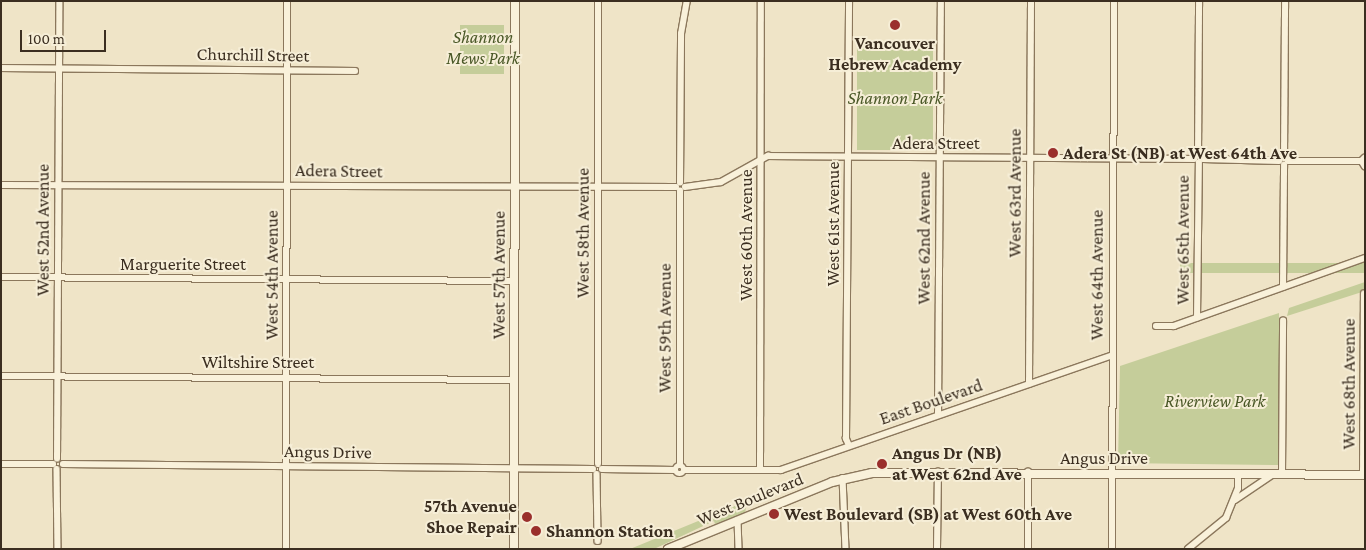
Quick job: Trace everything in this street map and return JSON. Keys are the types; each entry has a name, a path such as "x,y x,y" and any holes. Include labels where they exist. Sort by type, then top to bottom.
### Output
{"street":[{"name":"West 52nd Avenue","path":"58,549 56,464 59,1"},
{"name":"West 54th Avenue","path":"286,549 287,1"},
{"name":"West 57th Avenue","path":"514,549 515,1"},
{"name":"West 58th Avenue","path":"598,1 598,541"},
{"name":"West 59th Avenue","path":"680,468 681,34 687,1"},
{"name":"West 60th Avenue","path":"760,470 761,1"},
{"name":"West 61st Avenue","path":"849,1 846,439 849,446"},
{"name":"West 62nd Avenue","path":"938,415 941,1"},
{"name":"West 63rd Avenue","path":"1029,384 1031,1"},
{"name":"West 64th Avenue","path":"1112,549 1110,473 1114,1"},
{"name":"West 65th Avenue","path":"1197,318 1199,1"},
{"path":"1283,287 1285,1"},
{"name":"Churchill Street","path":"1,68 355,71"},
{"path":"1113,152 1120,158"},
{"name":"Adera Street","path":"1,185 680,187 721,182 768,156 1120,158 1364,162"},
{"path":"1156,326 1174,326 1363,260"},
{"name":"Marguerite Street","path":"1,277 514,281"},
{"name":"West 68th Avenue","path":"1364,294 1364,475"},
{"path":"1282,474 1283,321"},
{"name":"East Boulevard","path":"760,470 781,470 1111,356"},
{"name":"Wiltshire Street","path":"1,376 514,380"},
{"path":"1,464 56,464"},
{"name":"Angus Drive","path":"56,464 760,470"},
{"path":"937,549 938,472"},
{"name":"Angus Drive","path":"844,478 872,473 938,472 1364,475"},
{"path":"1028,472 1028,549"},
{"path":"1188,549 1215,529 1226,518 1235,500 1238,474"},
{"path":"1235,500 1273,474"},
{"path":"844,478 846,549"},
{"name":"West Boulevard","path":"668,549 844,478"},
{"path":"738,520 739,549"}],"green space":[{"name":"Shannon Mews Park","path":"460,25 504,25 504,74 460,74"},
{"name":"Shannon Park","path":"857,46 933,46 933,150 857,150"},
{"path":"1180,263 1365,263 1365,273 1180,273"},
{"path":"1365,282 1365,290 1362,292 1287,316 1289,308"},
{"name":"Riverview Park","path":"1279,313 1279,465 1118,463 1120,366"},
{"path":"747,501 745,514 715,524 714,521 654,549 630,549"}],"place":[{"name":"Vancouver Hebrew Academy","path":"895,25"},
{"name":"Adera St (NB) at West 64th Ave","path":"1053,153"},
{"name":"Angus Dr (NB) at West 62nd Ave","path":"882,464"},
{"name":"West Boulevard (SB) at West 60th Ave","path":"774,514"},
{"name":"57th Avenue Shoe Repair","path":"527,517"},
{"name":"Shannon Station","path":"536,531"}]}
